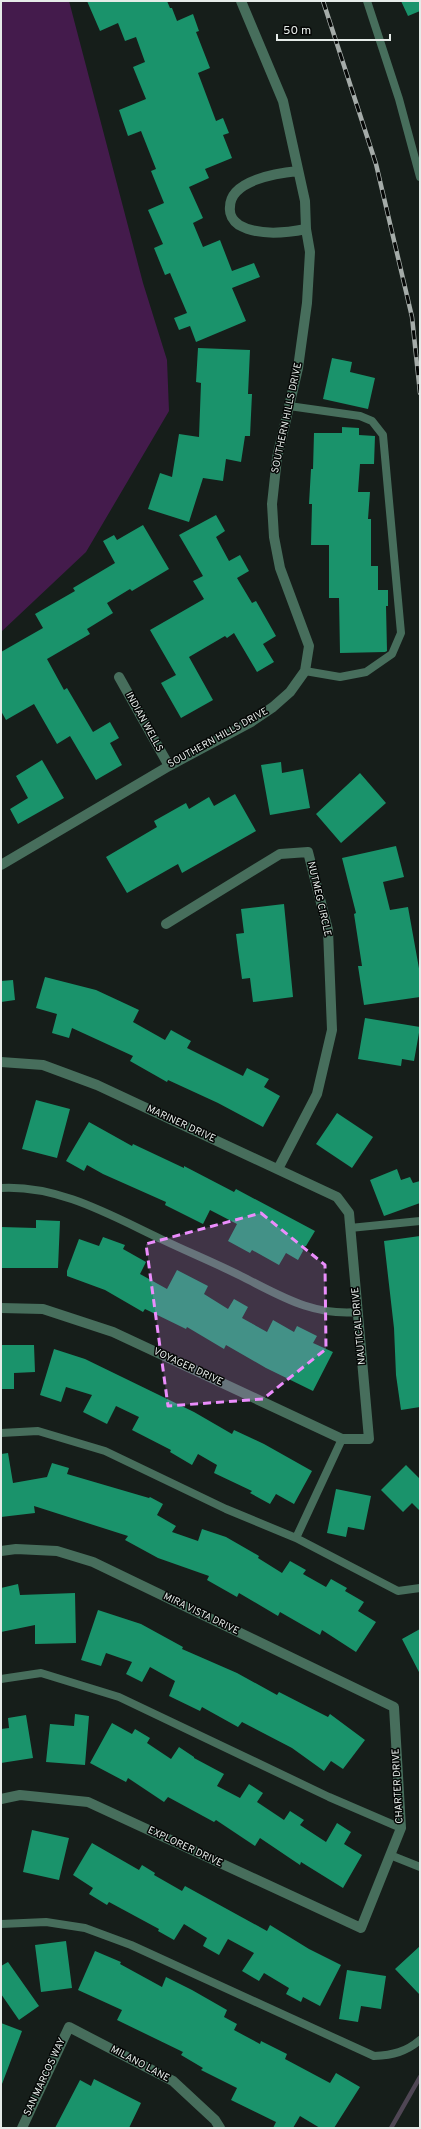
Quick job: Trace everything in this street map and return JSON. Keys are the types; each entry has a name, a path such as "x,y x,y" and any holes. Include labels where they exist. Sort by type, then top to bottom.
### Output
{"street":[{"name":"SOUTHERN HILLS DRIVE","path":"2,864 169,766 251,722 273,707 290,692 305,671 309,646 280,568 274,537 272,510 276,458 298,368 308,303 310,252 306,229 305,201 283,101 242,1"},
{"path":"298,171 276,173 250,183 235,193 230,202 230,209 235,222 244,227 286,233 306,229"},
{"name":"INDIAN WELLS","path":"119,677 169,766"},
{"name":"NUTMEG CIRCLE","path":"166,924 280,854 308,852 328,930 332,1030 317,1094 278,1169"},
{"name":"MARINER DRIVE","path":"1,1062 44,1065 97,1085 337,1197 349,1213"},
{"name":"NAUTICAL DRIVE","path":"349,1213 369,1439"},
{"name":"VOYAGER DRIVE","path":"1,1308 43,1309 113,1332 342,1439 369,1439"},
{"name":"MIRA VISTA DRIVE","path":"1,1551 57,1551 93,1562 394,1707"},
{"name":"CHARTER DRIVE","path":"361,1928 401,1828 394,1707"},
{"name":"EXPLORER DRIVE","path":"1,1799 20,1795 88,1802 361,1928"},
{"name":"SAN MARCOS WAY","path":"22,2128 69,2027"},
{"name":"MILANO LANE","path":"69,2027 173,2081 215,2120 220,2128"}],"lane":[{"path":"367,1 399,99 420,177"},
{"path":"289,406 360,416 372,421 383,435 401,633 392,654 366,672 340,677 305,671"},
{"path":"1,1188 21,1188 64,1195 119,1219 302,1306 335,1313 358,1312"},
{"path":"350,1228 420,1221"},
{"path":"1,1433 38,1431 105,1451 226,1509 296,1538 398,1591 420,1588"},
{"path":"296,1538 342,1439"},
{"path":"1,1680 41,1673 119,1697 329,1797 401,1828"},
{"path":"390,1855 420,1867"},
{"path":"1,1924 46,1922 85,1928 131,1945 374,2056 393,2055 410,2048 420,2040"}],"highlighted area":[{"path":"261,1213 325,1265 326,1349 263,1399 168,1406 146,1244"}],"shaded area":[{"path":"1,1 69,1 143,283 167,360 169,411 86,552 1,632"}],"building":[{"path":"87,1 167,1 170,8 172,8 177,21 193,14 199,31 196,32 210,68 198,73 216,121 223,118 229,133 223,135 232,158 205,169 209,178 189,187 203,218 193,223 203,247 220,240 232,271 254,263 260,277 232,288 246,321 196,342 190,326 179,330 174,318 187,313 170,273 165,275 154,248 163,244 148,210 164,203 151,171 156,169 141,131 128,136 119,110 146,99 133,67 145,62 136,37 125,41 118,23 100,31"},
{"path":"401,1 420,1 420,11 408,16"},
{"path":"198,348 250,350 248,394 252,394 250,436 245,436 241,462 226,459 223,481 203,478 189,522 148,509 160,473 172,477 179,434 199,437 201,383 196,382"},
{"path":"332,358 352,362 350,372 375,378 368,409 323,399"},
{"path":"342,427 359,428 359,435 375,436 374,464 360,464 358,492 370,492 368,519 371,519 371,566 378,566 378,590 388,590 388,606 386,606 387,651 385,652 340,653 339,598 329,598 329,545 311,545 312,504 309,504 311,469 313,469 314,433 342,433"},
{"path":"216,515 225,531 216,537 229,561 240,555 249,571 237,578 252,603 256,601 276,636 263,644 274,662 257,672 234,633 227,638 225,636 189,657 213,700 181,718 161,683 176,675 150,630 204,599 193,581 203,576 179,535"},
{"path":"143,525 169,569 132,591 130,589 107,603 113,613 87,629 90,634 47,659 64,690 67,688 93,732 110,722 119,738 110,743 122,765 96,780 70,736 57,744 34,704 6,720 1,711 1,652 43,628 35,614 75,591 73,588 115,563 103,541 114,535 117,540"},
{"path":"42,760 64,798 18,824 10,809 28,798 16,776"},
{"path":"281,762 282,773 303,769 310,808 270,815 261,765"},
{"path":"360,773 386,803 341,843 316,814"},
{"path":"235,794 256,831 182,873 178,864 127,893 106,857 157,827 154,821 186,803 189,809 209,797 214,806"},
{"path":"396,846 404,877 383,882 390,910 408,907 420,974 420,997 364,1005 358,966 362,966 354,914 356,913 342,858"},
{"path":"284,904 293,997 253,1002 250,978 242,979 238,950 236,934 244,933 241,909"},
{"path":"45,977 96,990 139,1010 133,1022 165,1040 171,1030 191,1041 187,1048 243,1076 247,1068 269,1079 264,1087 280,1096 263,1127 218,1103 168,1080 167,1082 130,1061 133,1056 72,1028 69,1038 52,1033 57,1014 36,1008"},
{"path":"13,980 15,1000 1,1002 1,981"},
{"path":"365,1018 420,1027 414,1061 402,1059 401,1066 358,1059"},
{"path":"36,1100 70,1109 57,1158 22,1149"},
{"path":"337,1113 373,1137 352,1168 316,1144"},
{"path":"89,1122 132,1146 133,1144 184,1168 184,1166 234,1192 236,1189 315,1231 306,1246 302,1247 303,1251 298,1260 286,1253 279,1265 252,1250 250,1253 228,1241 237,1224 210,1210 203,1224 165,1205 166,1202 103,1174 87,1165 84,1171 66,1161"},
{"path":"397,1169 401,1180 410,1177 413,1183 420,1181 420,1203 384,1216 370,1180"},
{"path":"36,1220 60,1221 58,1268 1,1268 1,1227 36,1228"},
{"path":"420,1236 420,1407 401,1410 396,1375 394,1328 384,1241"},
{"path":"103,1237 125,1245 123,1249 146,1262 140,1274 167,1289 177,1270 208,1286 204,1294 228,1309 234,1299 248,1307 242,1318 267,1332 273,1320 294,1332 297,1326 317,1336 313,1343 333,1352 313,1391 266,1368 226,1345 224,1349 187,1327 186,1329 145,1309 143,1312 105,1290 67,1276 67,1271 79,1239 99,1246"},
{"path":"1,1345 34,1345 35,1372 14,1373 14,1389 1,1389"},
{"path":"54,1349 85,1359 194,1412 232,1434 234,1430 264,1444 312,1471 294,1504 276,1494 270,1504 250,1493 252,1491 214,1473 217,1465 198,1454 192,1465 170,1452 171,1450 132,1430 139,1417 116,1406 107,1424 83,1412 92,1395 66,1387 61,1402 40,1395"},
{"path":"8,1453 13,1483 47,1477 52,1463 69,1468 67,1474 149,1498 150,1497 163,1504 157,1515 176,1526 172,1532 198,1541 202,1529 226,1537 259,1556 258,1558 282,1573 290,1561 306,1570 303,1574 326,1587 331,1579 347,1588 345,1591 364,1602 358,1611 376,1622 356,1652 322,1630 320,1635 280,1612 278,1616 239,1593 237,1597 207,1580 209,1576 158,1558 125,1540 128,1536 34,1506 35,1513 1,1517 1,1454"},
{"path":"406,1465 420,1479 420,1511 412,1503 403,1512 381,1490"},
{"path":"336,1489 371,1496 364,1530 348,1527 346,1537 327,1533"},
{"path":"18,1584 20,1595 75,1593 76,1643 35,1644 35,1625 1,1632 1,1588"},
{"path":"98,1610 141,1624 183,1647 182,1649 237,1673 277,1695 279,1692 328,1717 330,1714 365,1740 343,1769 331,1761 324,1771 292,1748 242,1722 238,1727 202,1707 200,1711 169,1696 175,1681 150,1667 142,1682 126,1674 132,1662 106,1653 101,1666 81,1660"},
{"path":"420,1629 420,1674 402,1639"},
{"path":"75,1714 89,1716 85,1765 46,1762 50,1724 74,1726"},
{"path":"26,1715 33,1758 1,1763 1,1729 9,1728 8,1718"},
{"path":"112,1723 132,1734 135,1729 150,1738 147,1743 171,1759 179,1747 194,1758 224,1774 217,1786 240,1798 249,1784 263,1793 257,1802 284,1820 290,1811 304,1820 300,1825 326,1842 337,1823 351,1832 344,1844 362,1855 343,1888 301,1862 300,1865 260,1838 255,1846 216,1820 214,1822 168,1797 164,1802 128,1778 126,1782 90,1763"},
{"path":"32,1830 69,1838 59,1880 23,1872"},
{"path":"92,1843 139,1870 142,1865 155,1873 154,1875 182,1891 185,1886 267,1931 270,1925 309,1949 341,1965 320,2006 303,1997 301,2002 286,1994 289,1988 264,1973 259,1981 242,1971 254,1953 228,1939 219,1955 203,1946 207,1938 184,1924 174,1940 158,1931 159,1929 109,1902 107,1905 89,1894 93,1888 73,1875"},
{"path":"66,1941 72,1988 41,1992 35,1945"},
{"path":"420,1946 420,1995 395,1969"},
{"path":"95,1951 121,1962 120,1964 162,1987 166,1977 192,1990 227,2010 224,2017 237,2024 234,2030 260,2044 261,2041 287,2054 285,2059 330,2083 336,2073 360,2087 334,2128 320,2128 300,2116 293,2128 273,2128 276,2122 231,2100 237,2088 201,2070 203,2068 181,2055 183,2052 117,2020 122,2010 78,1990"},
{"path":"8,1962 39,2006 19,2020 1,1994 1,1966"},
{"path":"347,1970 386,1976 381,2009 361,2006 358,2022 339,2019"},
{"path":"1,2023 22,2031 2,2084 1,2084"},
{"path":"94,2079 141,2103 129,2128 55,2128 80,2080 91,2086"}],"waterway":[{"path":"391,2128 420,2077"}],"railway":[{"path":"323,1 376,164 412,317 420,393"}]}
